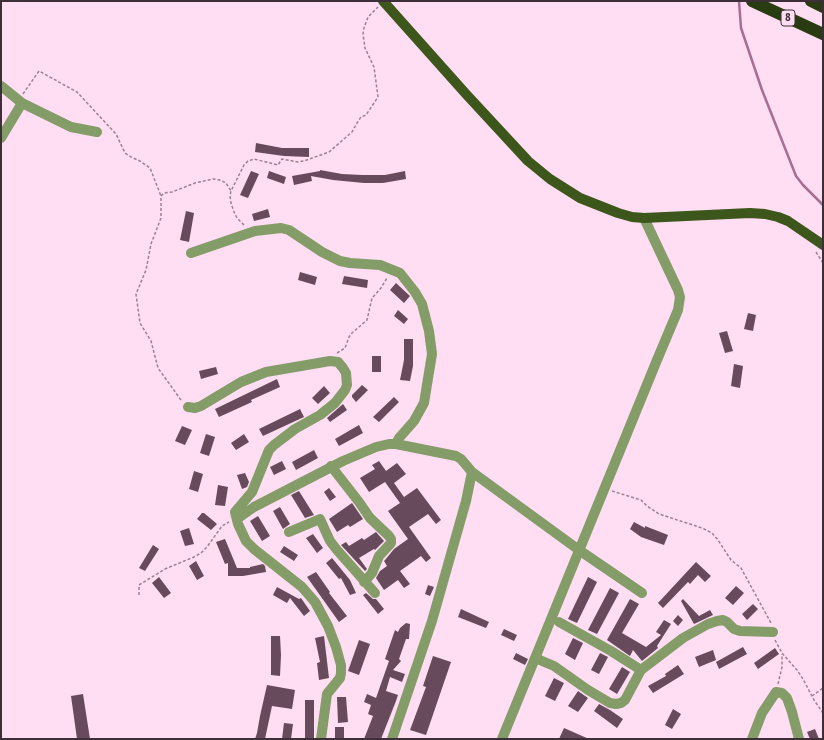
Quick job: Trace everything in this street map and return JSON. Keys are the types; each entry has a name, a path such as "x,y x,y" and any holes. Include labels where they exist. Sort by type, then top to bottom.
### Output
{"highway":[{"name":"8","path":"752,1 823,34"},
{"path":"811,1 823,7"}],"main road":[{"path":"381,3 535,167 564,189 592,203 632,217 644,218 743,214 764,214 778,217 788,221 823,245"}],"street":[{"path":"1,86 22,103 71,128 97,132"},
{"path":"1,138 22,103"},
{"path":"502,739 680,303 678,290 644,218"},
{"path":"191,253 255,231 281,228 289,230 322,252 340,261 380,265 400,273 415,292 422,304 429,332 432,354 424,403 414,421 399,438 396,444"},
{"path":"188,407 195,408 201,406 241,382 266,372 330,361 338,362 346,373 347,385 335,403 328,409 296,428 274,445 266,457 252,492 235,512 238,524 246,541 309,594 315,602 328,626 336,647 341,666 341,673 340,678 328,694 321,739"},
{"path":"237,519 254,507 331,466 376,447 396,444 456,456 461,459 472,472 579,550 642,593"},
{"path":"331,466 370,518 391,539 391,543 379,556 372,573 364,582"},
{"path":"392,739 432,621 466,501 472,472"},
{"path":"289,532 320,518 336,550 375,593"},
{"path":"535,658 554,666 588,690 610,703 616,704 625,700 641,670 683,638 717,621 723,620 734,629 740,631 773,632"},
{"path":"559,622 611,651 641,670"},
{"path":"752,739 762,713 776,692 782,693 787,698 799,739"}],"path":[{"path":"255,231 244,225 237,218 230,203 231,191 244,165 254,159 278,165 282,159 298,162 310,160 329,152 352,132 357,123 366,115 378,97 374,67 365,48 363,34 368,17 381,3"},
{"path":"22,103 21,96 39,71 77,92 116,134 125,153 130,157 140,160 150,168 160,196 161,218 151,244 146,270 136,294 136,301 140,324 151,341 158,368 178,397 188,407"},
{"path":"160,196 164,193 177,191 195,183 213,179 226,183 231,191"},
{"path":"330,361 335,354 345,348 352,332 367,320 372,298 385,283 390,268"},
{"path":"605,486 614,492 640,500 659,514 702,528 712,533 731,560 742,568 770,621 776,643 782,653 797,670 823,713"},
{"path":"139,595 139,585 165,569 201,553 226,522 237,519"},
{"path":"776,692 782,667 782,653"},
{"path":"812,696 823,688"}],"building":[{"path":"256,143 282,148 309,148 309,157 284,156 255,152"},
{"path":"320,170 342,174 362,175 385,175 405,171 406,179 383,183 364,183 311,176 312,181 294,185 292,176"},
{"path":"251,171 259,174 248,198 240,195"},
{"path":"269,171 286,177 284,184 267,178"},
{"path":"268,209 270,217 254,221 252,214"},
{"path":"186,211 194,213 189,242 180,240"},
{"path":"300,272 317,277 315,285 298,280"},
{"path":"344,276 368,280 367,288 342,284"},
{"path":"396,283 410,296 404,303 390,290"},
{"path":"398,310 408,319 404,324 394,316"},
{"path":"748,313 756,315 753,331 744,329"},
{"path":"727,331 733,351 725,353 719,333"},
{"path":"404,339 413,339 413,366 410,381 400,380 404,360"},
{"path":"372,356 381,356 381,372 372,372"},
{"path":"734,364 743,366 740,388 731,386"},
{"path":"216,367 218,374 201,379 199,371"},
{"path":"277,379 280,387 219,417 215,409"},
{"path":"362,385 368,390 356,402 352,395"},
{"path":"324,386 330,393 318,404 312,398"},
{"path":"394,397 399,402 379,422 373,417"},
{"path":"343,404 347,410 330,422 327,418"},
{"path":"300,409 304,417 263,436 259,429"},
{"path":"359,425 363,433 339,446 335,439"},
{"path":"182,426 192,430 185,445 175,441"},
{"path":"206,434 215,437 209,456 200,453"},
{"path":"244,434 249,442 236,450 231,443"},
{"path":"314,450 318,458 296,470 292,462"},
{"path":"282,461 286,469 274,475 270,467"},
{"path":"379,461 386,471 397,463 406,474 394,483 404,497 417,488 441,520 436,524 428,514 409,527 431,558 426,562 421,556 400,571 410,584 404,588 398,580 384,590 376,578 380,571 387,566 384,561 394,549 408,539 388,511 400,503 385,482 369,492 360,478 375,469 372,465"},
{"path":"194,471 203,474 198,492 189,489"},
{"path":"245,473 249,482 247,487 242,489 237,475"},
{"path":"218,485 228,487 225,506 215,505"},
{"path":"329,488 336,497 330,501 324,492"},
{"path":"299,491 314,515 305,518 291,495"},
{"path":"352,503 363,519 350,527 348,525 337,532 329,519"},
{"path":"280,507 290,524 283,529 273,511"},
{"path":"202,513 217,524 211,530 197,519"},
{"path":"258,516 270,536 262,541 250,521"},
{"path":"634,522 645,528 645,526 668,535 664,545 641,537 630,529"},
{"path":"189,528 194,544 185,546 180,531"},
{"path":"376,532 384,541 375,550 374,549 359,558 367,569 365,571 341,545 346,542 349,546 362,538 364,540"},
{"path":"313,534 323,548 317,553 306,538"},
{"path":"225,539 237,568 250,568 263,564 266,572 243,576 228,576 228,563 225,564 216,542"},
{"path":"153,545 159,549 145,571 139,568"},
{"path":"284,546 298,555 294,561 280,552"},
{"path":"332,558 350,580 356,593 350,595 341,578 339,579 326,563"},
{"path":"196,561 204,576 197,580 189,566"},
{"path":"696,562 711,576 705,582 698,575 690,584 688,582 663,608 658,603"},
{"path":"316,572 330,592 329,593 347,616 339,622 307,577"},
{"path":"159,577 171,593 164,598 152,583"},
{"path":"588,577 597,582 577,623 568,619"},
{"path":"428,585 434,587 430,596 425,594"},
{"path":"736,586 744,593 733,605 725,598"},
{"path":"277,587 299,599 301,598 310,611 304,616 290,598 287,603 273,595"},
{"path":"610,588 619,593 597,634 588,630"},
{"path":"366,593 373,599 376,599 384,609 378,614 363,595"},
{"path":"630,599 639,604 622,633 646,647 661,635 656,632 664,620 671,624 657,646 658,648 642,661 633,650 630,656 607,640"},
{"path":"683,599 699,616 710,610 713,615 694,624 681,601"},
{"path":"753,604 758,609 747,620 742,614"},
{"path":"461,609 489,622 486,628 458,617"},
{"path":"678,615 683,620 678,626 673,621"},
{"path":"406,623 410,624 409,639 406,639 399,659 401,661 393,670 405,674 402,682 390,677 386,691 398,695 396,701 381,739 364,739 373,716 368,714 371,705 364,702 367,694 376,698 389,661 385,659 395,630 398,632"},
{"path":"504,629 517,635 514,641 501,635"},
{"path":"271,636 280,636 280,676 271,675"},
{"path":"324,636 329,678 319,680 317,663 320,662 315,638"},
{"path":"573,638 583,643 575,660 565,654"},
{"path":"359,640 370,644 359,675 348,671"},
{"path":"743,647 747,654 719,669 716,662"},
{"path":"775,648 779,654 758,669 754,663"},
{"path":"713,650 716,660 699,667 695,657"},
{"path":"516,653 528,659 525,665 513,659"},
{"path":"600,653 608,657 599,674 591,670"},
{"path":"433,656 451,662 426,735 410,730 426,687 423,686"},
{"path":"678,665 684,674 653,693 648,686 666,676 665,674"},
{"path":"622,667 630,672 617,694 609,689"},
{"path":"554,678 564,683 555,701 545,696"},
{"path":"267,685 295,690 292,709 272,706 265,739 255,739 257,733"},
{"path":"578,691 588,698 578,712 568,706"},
{"path":"83,694 90,739 77,739 71,696"},
{"path":"337,697 346,697 348,722 338,723"},
{"path":"305,700 314,700 314,739 305,739"},
{"path":"599,704 623,719 617,728 594,711"},
{"path":"673,709 681,714 672,729 665,725"},
{"path":"284,723 293,724 291,739 282,739"},
{"path":"335,727 344,727 344,739 335,739"},
{"path":"564,728 589,739 559,739"},
{"path":"815,729 819,739 810,739 807,732"}],"waterway":[{"path":"739,1 741,28 762,90 796,176 823,205"}]}
